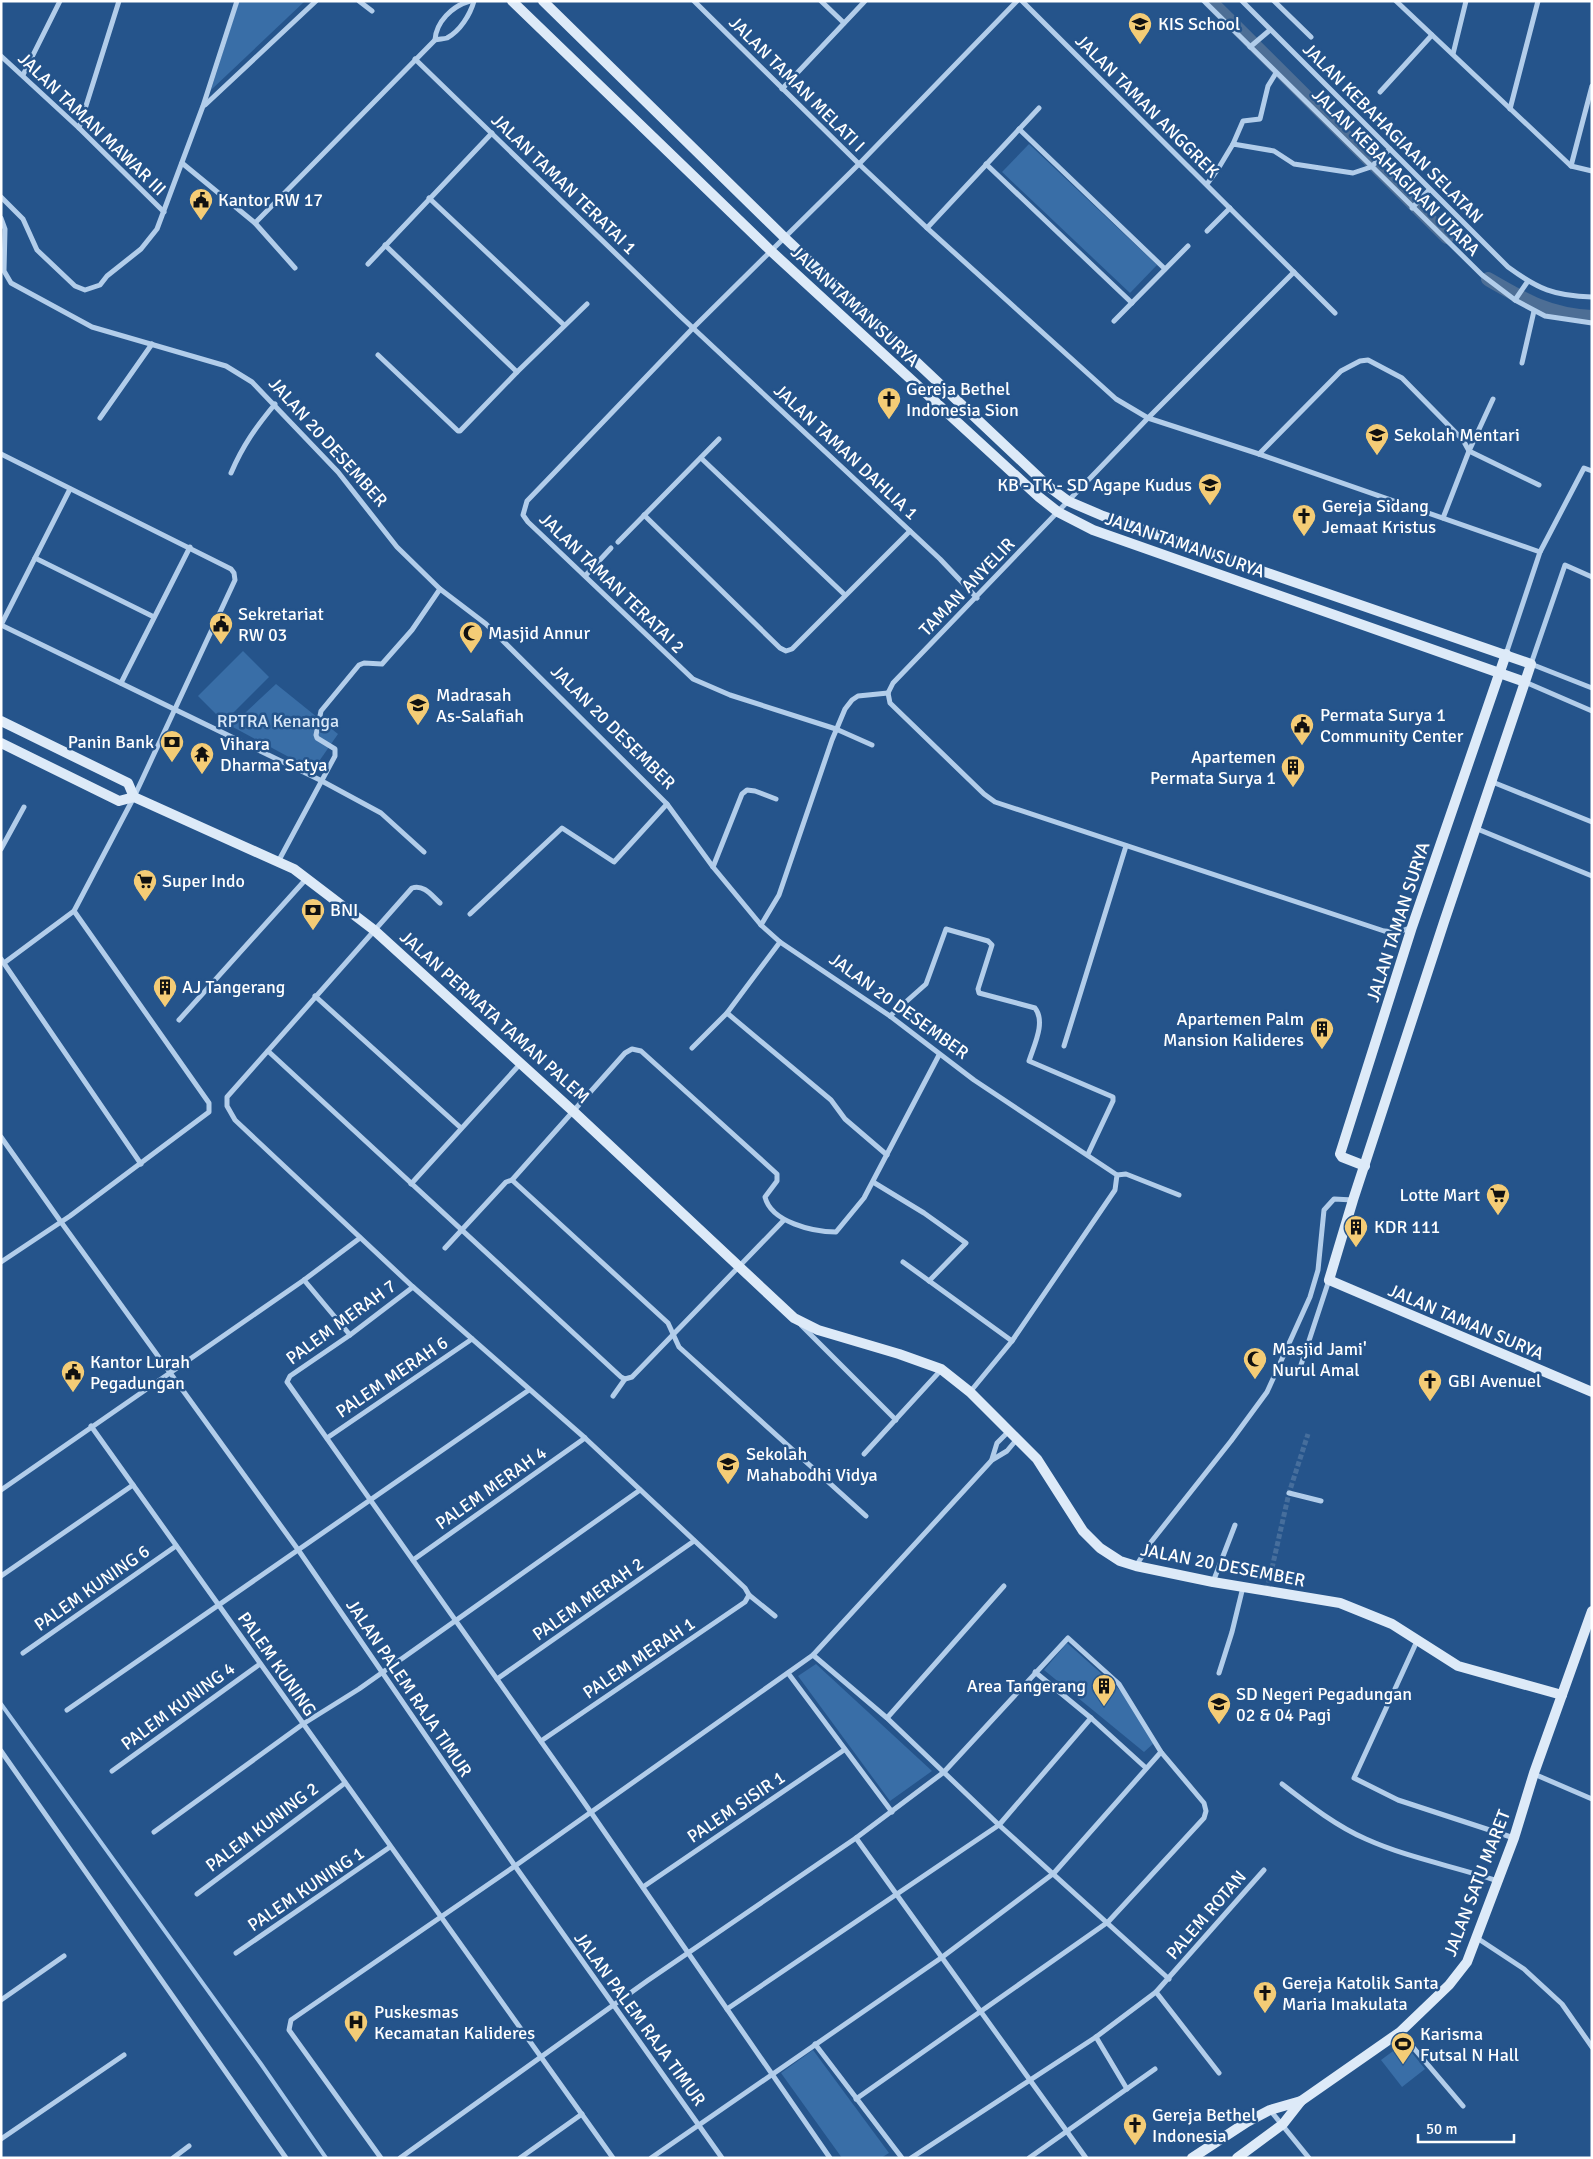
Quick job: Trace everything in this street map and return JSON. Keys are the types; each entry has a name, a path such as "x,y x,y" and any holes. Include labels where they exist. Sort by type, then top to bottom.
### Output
{"street":[{"path":"23,75 60,1"},
{"path":"79,128 118,1"},
{"path":"1,197 23,218 37,250 75,286 86,290 100,286 106,276 141,249 157,229 203,106 237,1"},
{"path":"203,106 316,1"},
{"path":"359,1 372,12"},
{"path":"434,40 435,29 446,16 458,4 470,1"},
{"path":"255,223 434,40 447,38 470,16 474,1"},
{"name":"JALAN TAMAN SURYA","path":"512,1 771,251 1039,497 1058,512 1093,530 1524,682 1592,710"},
{"name":"JALAN TAMAN SURYA","path":"543,1 785,238 1049,487 1068,501 1103,516 1506,654 1592,688"},
{"name":"JALAN TAMAN MELATI I","path":"694,1 859,164"},
{"path":"821,1 844,23"},
{"path":"782,89 865,1"},
{"path":"693,328 859,164 1016,1"},
{"name":"JALAN TAMAN ANGGREK","path":"1022,1 1335,313"},
{"name":"JALAN KEBAHAGIAAN UTARA","path":"1204,1 1482,275 1534,311 1545,316 1592,323"},
{"name":"JALAN KEBAHAGIAAN SELATAN","path":"1242,1 1508,267 1527,282 1550,293 1573,297 1592,297"},
{"path":"1274,1 1311,38"},
{"path":"1396,1 1571,166 1592,171"},
{"path":"1453,54 1466,1"},
{"path":"1510,109 1538,1"},
{"path":"1251,46 1270,30"},
{"path":"1380,92 1432,35"},
{"name":"JALAN TAMAN MAWAR III","path":"1,56 79,128 164,212"},
{"name":"JALAN TAMAN TERATAI 1","path":"415,59 693,328"},
{"path":"1207,184 1233,144 1244,121 1260,119 1268,86 1276,73"},
{"path":"1571,166 1592,86"},
{"path":"927,228 1039,108"},
{"path":"1019,129 1166,269"},
{"path":"368,264 492,133"},
{"path":"1233,144 1274,151 1294,164 1353,173 1372,166 1390,149"},
{"path":"182,163 255,223 296,268"},
{"path":"859,164 1116,399 1148,418 1259,454 1540,552"},
{"path":"986,164 1132,303"},
{"path":"1413,206 1429,190"},
{"path":"429,198 564,325"},
{"path":"1207,231 1230,208"},
{"name":"JALAN 20 DESEMBER","path":"1,218 5,229 4,271 10,283 92,328 226,366 252,382 338,472 397,547 440,589 486,624 667,804 713,867 761,925 780,942 890,1016 939,1055 1117,1175"},
{"path":"385,245 517,372"},
{"path":"1114,320 1188,246"},
{"name":"TAMAN ANYELIR","path":"888,692 893,683 977,598 1148,418 1294,272"},
{"path":"1516,298 1527,282"},
{"path":"378,355 460,431 586,304"},
{"path":"1522,363 1534,311"},
{"name":"JALAN TAMAN TERATAI 2","path":"693,328 526,501 523,515 528,522 693,679 730,695 836,729 872,745"},
{"name":"JALAN TAMAN DAHLIA 1","path":"693,328 910,531 977,598"},
{"path":"100,418 152,344"},
{"path":"1259,454 1341,371 1368,360 1402,378 1463,440 1469,451 1539,485"},
{"path":"1443,518 1469,451 1493,399"},
{"path":"231,473 240,450 250,434 275,404"},
{"path":"618,542 719,439"},
{"path":"1,454 190,547 234,573 235,580 134,797 74,911 2,961 141,1164"},
{"path":"701,458 844,595"},
{"name":"JALAN TAMAN SURYA","path":"1365,1166 1342,1158 1340,1154 1412,927 1540,552 1584,468 1592,471"},
{"path":"70,489 1,625 174,708 381,812 424,852"},
{"path":"644,514 780,648 786,651 792,649 910,531"},
{"path":"121,683 190,547"},
{"path":"584,576 611,548"},
{"path":"35,558 154,617"},
{"path":"1299,1371 1490,781 1565,565 1592,577"},
{"path":"278,862 320,780 335,756 335,749 317,738 316,735 321,711 359,665 382,664 412,630 440,589"},
{"path":"761,925 779,895 836,729 845,709 858,696 888,692 890,703 984,794 995,802 1384,931 1399,932 1412,927"},
{"path":"1,721 128,783 134,797"},
{"path":"1,743 119,801 134,797"},
{"path":"1490,781 1592,822"},
{"path":"713,867 742,794 747,790 754,790 776,799"},
{"name":"JALAN PERMATA TAMAN PALEM","path":"134,797 278,862 306,878 374,930 521,1063 794,1318 818,1330 899,1354 941,1369"},
{"path":"470,914 562,828 614,862 667,804"},
{"path":"1,849 24,806"},
{"path":"1475,828 1592,876"},
{"path":"1064,1046 1126,846"},
{"path":"179,1020 306,878"},
{"path":"440,903 423,888 416,887 374,930 227,1097 227,1106 235,1120 360,1238 585,1438 745,1588 749,1595 775,1616"},
{"path":"1,1262 70,1216 209,1112 209,1103 74,911"},
{"path":"890,1016 926,984 946,929 988,941 992,945 978,989 979,993 1035,1008 1040,1014 1040,1024 1029,1061 1031,1064 1112,1097 1113,1101 1088,1154"},
{"path":"692,1048 727,1014 780,942"},
{"path":"315,996 461,1128"},
{"path":"727,1014 830,1100 845,1119 887,1155"},
{"path":"446,1248 506,1182 512,1180 625,1053 632,1049 641,1051 777,1174 776,1180 765,1197 766,1204 784,1220 818,1232 836,1232 864,1198 939,1055"},
{"path":"268,1051 460,1231 621,1377 632,1377 784,1220"},
{"path":"411,1184 521,1063"},
{"name":"JALAN PALEM RAJA TIMUR","path":"1,1136 299,1551 381,1673 612,2006 722,2158"},
{"path":"970,1392 1012,1341 1115,1190 1117,1175 1126,1174 1179,1195"},
{"path":"512,1180 668,1323 679,1346 866,1516"},
{"path":"873,1182 924,1213 966,1243 929,1281"},
{"path":"1136,1566 1151,1542 1232,1441 1267,1392 1276,1376 1310,1296 1318,1270 1324,1210 1334,1199 1353,1200"},
{"path":"1,1490 304,1280 360,1238"},
{"path":"903,1262 1012,1341"},
{"path":"304,1280 350,1335"},
{"name":"JALAN TAMAN SURYA","path":"1329,1280 1592,1392"},
{"name":"PALEM MERAH 7","path":"327,1438 288,1382 290,1376 350,1335 411,1285"},
{"path":"794,1318 896,1420"},
{"name":"PALEM MERAH 6","path":"327,1438 472,1339"},
{"path":"864,1454 941,1369"},
{"name":"JALAN 20 DESEMBER","path":"941,1369 970,1392 1037,1459 1083,1531 1100,1548 1120,1561 1212,1582 1340,1603 1392,1624 1458,1666 1562,1695"},
{"path":"612,1396 625,1378"},
{"path":"67,1710 529,1390"},
{"name":"PALEM KUNING","path":"91,1426 440,1918 613,2158"},
{"path":"992,1460 997,1443 1009,1431"},
{"path":"327,1438 591,1812 830,2158"},
{"name":"PALEM MERAH 4","path":"413,1560 585,1438"},
{"path":"381,2158 289,2030 288,2026 291,2020 515,1866 813,1655 992,1460 1007,1451 1017,1439"},
{"path":"1,1576 133,1485"},
{"path":"154,1832 303,1724 359,1689 640,1490"},
{"path":"1289,1493 1321,1501"},
{"path":"1212,1582 1235,1525"},
{"name":"PALEM MERAH 2","path":"497,1679 694,1541"},
{"name":"PALEM KUNING 6","path":"23,1653 176,1546"},
{"path":"887,1718 1004,1586"},
{"path":"1219,1673 1232,1632 1243,1587"},
{"name":"PALEM MERAH 1","path":"541,1741 745,1602 749,1595"},
{"name":"JALAN SATU MARET","path":"1237,2158 1282,2124 1301,2101 1400,2032 1449,1986 1467,1962 1514,1838 1534,1773 1592,1611"},
{"path":"400,2158 541,2059 612,2006 856,1838 944,1772 1064,1640 1068,1638 1118,1684 1161,1752 1204,1803 1206,1811 1204,1818 1108,1922 856,2099"},
{"path":"1417,1640 1354,1778 1398,1800 1514,1838"},
{"path":"813,1655 887,1718 999,1825 1169,1978"},
{"name":"PALEM KUNING 4","path":"112,1771 260,1664"},
{"path":"1035,1672 1092,1718 1146,1768"},
{"path":"788,1674 892,1812"},
{"path":"727,2009 999,1825 1092,1718"},
{"name":"PALEM SISIR 1","path":"643,1888 844,1750"},
{"path":"1,1751 286,2158"},
{"path":"651,2158 941,1958 1054,1874 1161,1752"},
{"path":"1534,1773 1592,1799"},
{"name":"PALEM KUNING 2","path":"197,1894 345,1783"},
{"path":"1282,1784 1308,1804 1364,1838 1389,1849 1498,1881"},
{"path":"856,1838 1086,2158"},
{"name":"PALEM KUNING 1","path":"236,1952 390,1847"},
{"name":"PALEM ROTAN","path":"910,2158 1096,2038 1156,1992 1264,1870"},
{"path":"1477,1938 1524,1969 1562,2004 1592,2047"},
{"path":"1,2000 64,1956"},
{"path":"1156,1992 1219,2073"},
{"path":"1400,2032 1463,2106"},
{"path":"1096,2038 1127,2089"},
{"path":"815,2044 902,2158"},
{"path":"1,2139 124,2056"},
{"path":"1030,2158 1155,2069"},
{"name":"JALAN SATU MARET","path":"1192,2158 1247,2122 1270,2110 1301,2101"},
{"path":"1270,2110 1309,2158"},
{"path":"520,2158 582,2114"},
{"path":"173,2158 189,2146"}],"green space":[{"path":"239,1 305,1 211,90"},
{"path":"1029,144 1157,265 1130,293 1002,172"},
{"path":"243,651 269,677 224,722 198,696"},
{"name":"RPTRA Kenanga","path":"276,684 338,734 313,770 231,726"},
{"path":"1067,1643 1122,1692 1154,1743 1144,1752 1044,1670"},
{"path":"816,1664 932,1771 890,1801 798,1676"},
{"name":"Karisma Futsal N Hall","path":"1404,2043 1425,2069 1402,2087 1381,2060"},
{"path":"813,2050 889,2153 881,2158 842,2158 781,2073"}],"waterway":[{"path":"1210,1 1447,237"},
{"path":"1488,279 1513,294 1550,310 1592,317"},
{"path":"1,1704 261,2064 326,2158"}],"tunnel":[{"path":"1267,1590 1289,1493 1308,1434"}],"place":[{"name":"KIS School","path":"1140,45"},
{"name":"Kantor RW 17","path":"201,221"},
{"name":"Gereja Bethel Indonesia Sion","path":"889,420"},
{"name":"Sekolah Mentari","path":"1377,456"},
{"name":"KB - TK - SD Agape Kudus","path":"1210,506"},
{"name":"Gereja Sidang Jemaat Kristus","path":"1304,537"},
{"name":"Sekretariat RW 03","path":"221,645"},
{"name":"Masjid Annur","path":"471,654"},
{"name":"Madrasah As-Salafiah","path":"418,726"},
{"name":"Permata Surya 1 Community Center","path":"1302,746"},
{"name":"Panin Bank","path":"172,763"},
{"name":"Vihara Dharma Satya","path":"202,775"},
{"name":"Apartemen Permata Surya 1","path":"1293,788"},
{"name":"Super Indo","path":"145,902"},
{"name":"BNI","path":"313,931"},
{"name":"AJ Tangerang","path":"165,1008"},
{"name":"Apartemen Palm Mansion Kalideres","path":"1322,1050"},
{"name":"Lotte Mart","path":"1498,1216"},
{"name":"KDR 111","path":"1356,1248"},
{"name":"Masjid Jami' Nurul Amal","path":"1255,1380"},
{"name":"Kantor Lurah Pegadungan","path":"73,1393"},
{"name":"GBI Avenuel","path":"1430,1402"},
{"name":"Sekolah Mahabodhi Vidya","path":"728,1485"},
{"name":"Area Tangerang","path":"1104,1707"},
{"name":"SD Negeri Pegadungan 02 & 04 Pagi","path":"1219,1725"},
{"name":"Gereja Katolik Santa Maria Imakulata","path":"1265,2014"},
{"name":"Puskesmas Kecamatan Kalideres","path":"356,2043"},
{"name":"Karisma Futsal N Hall","path":"1403,2065"},
{"name":"Gereja Bethel Indonesia","path":"1135,2146"}]}
